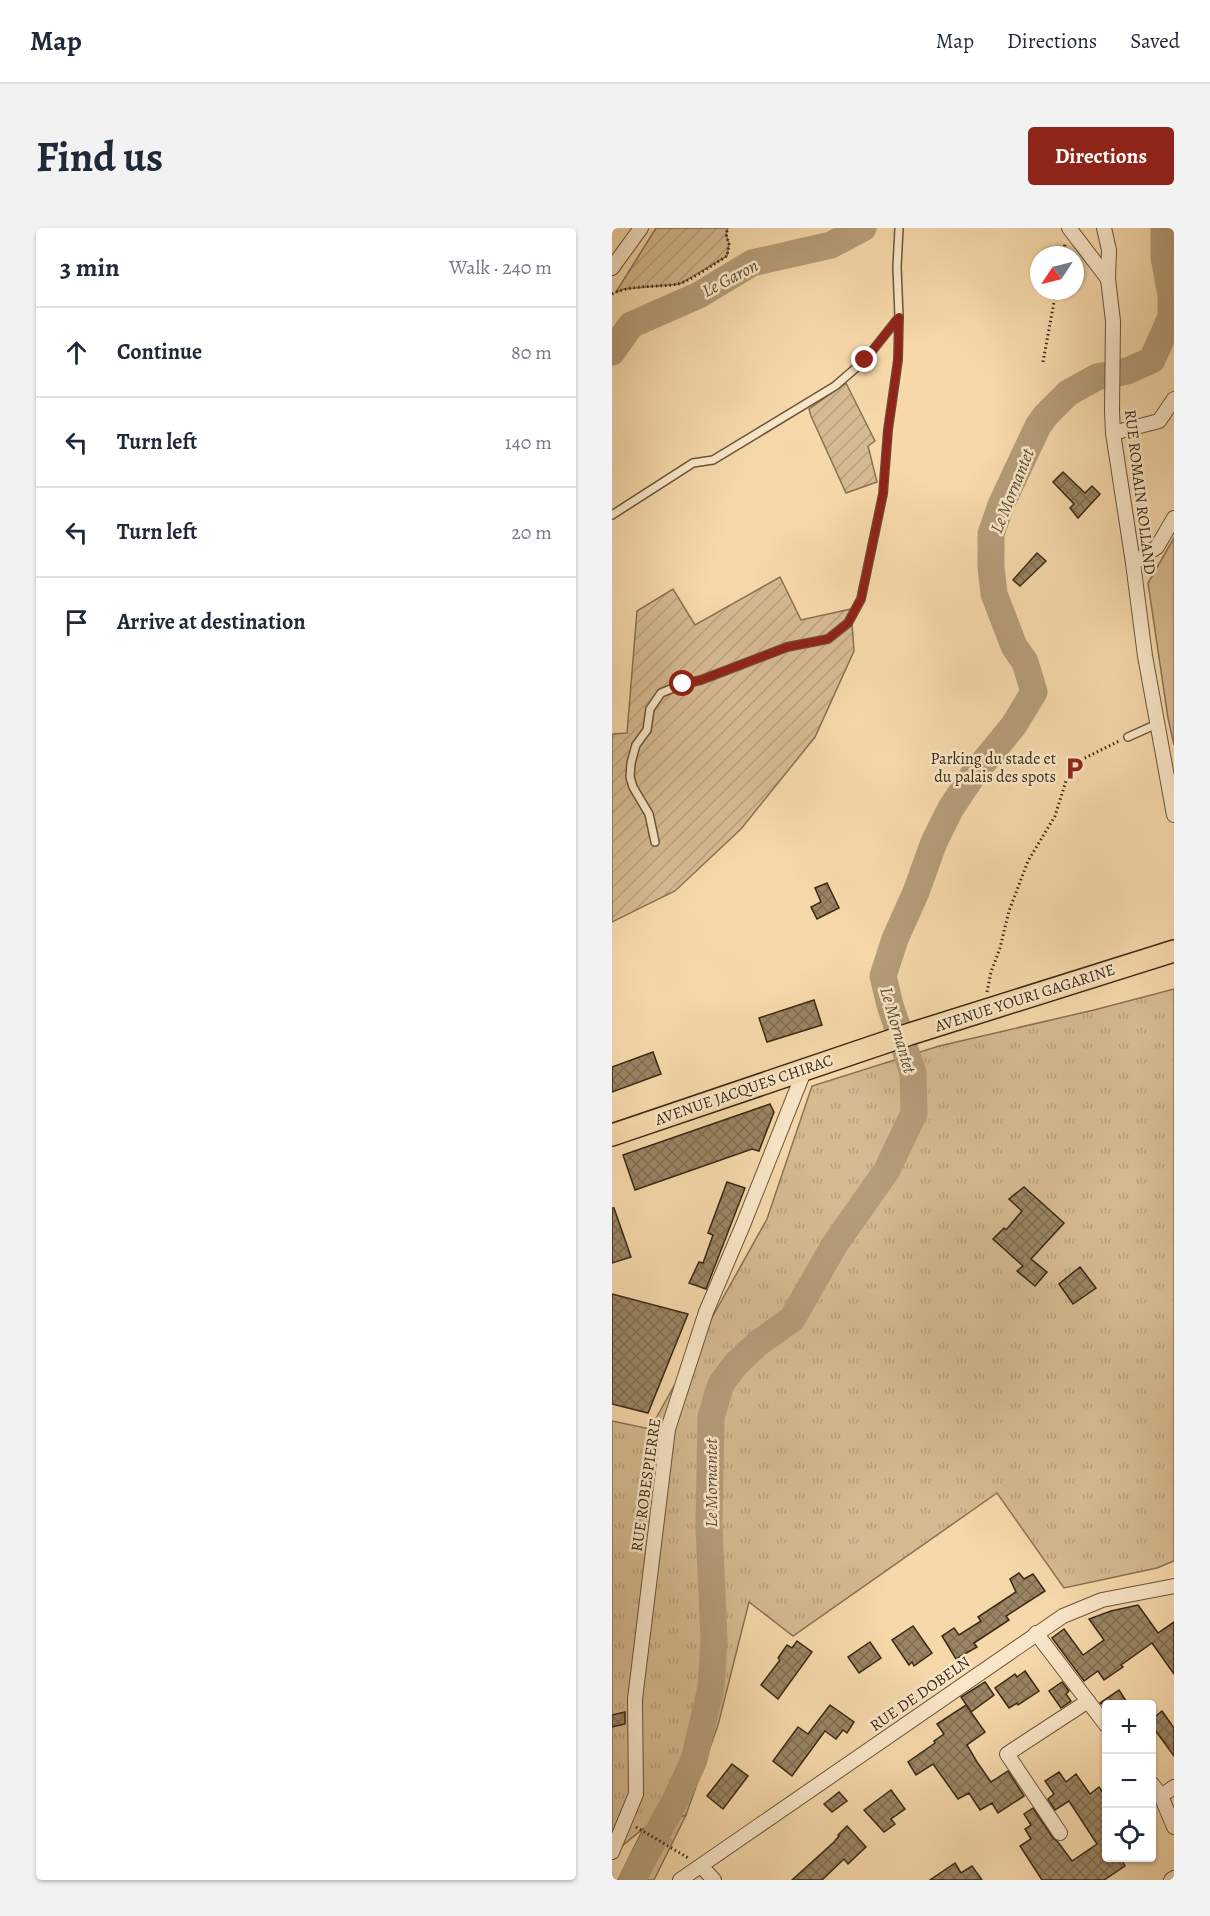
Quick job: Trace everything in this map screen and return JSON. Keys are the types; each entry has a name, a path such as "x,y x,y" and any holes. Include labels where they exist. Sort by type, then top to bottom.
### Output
{"main road":[{"name":"AVENUE YOURI GAGARINE","path":"876,1045 1174,951"},
{"name":"AVENUE JACQUES CHIRAC","path":"612,1135 876,1045"}],"street":[{"path":"612,268 641,228"},
{"path":"1069,228 1108,279"},
{"name":"RUE ROMAIN ROLLAND","path":"1104,228 1109,250 1108,279 1113,321 1113,433 1145,656 1174,815"},
{"path":"1113,433 1159,422 1174,399"},
{"path":"1133,563 1157,547 1174,518"},
{"name":"RUE ROBESPIERRE","path":"612,1852 636,1794 635,1699 668,1429 706,1312 805,1069"},
{"name":"RUE DE DOBELN","path":"680,1880 1063,1616 1102,1600 1174,1586"},
{"path":"1036,1633 1102,1719"},
{"path":"1060,1833 1007,1754 1088,1701"},
{"path":"1161,1796 1174,1787"},
{"path":"1156,1789 1174,1827"},
{"path":"701,1866 714,1880"}],"lane":[{"path":"655,842 650,814 633,787 630,777 636,745 647,730 650,709 661,693 787,647 828,639 848,623 861,599 883,494 888,430 898,360 899,228"},
{"path":"612,515 693,463 713,460 835,386 865,360 899,317"},
{"path":"1128,737 1157,724"}],"path":[{"path":"612,294 624,289 680,284 728,255 729,244 726,234 728,228"},
{"path":"1043,362 1054,300"},
{"path":"979,1012 1000,948 1009,910 1029,861 1055,816 1066,781 1083,759 1128,737"},
{"path":"634,1827 683,1854"}],"green space":[{"path":"656,228 728,228 727,256 680,284 624,289 616,292"},
{"path":"846,383 875,441 868,446 877,482 846,493 809,409"},
{"path":"1174,538 1174,745 1148,583"},
{"path":"780,577 801,620 851,609 854,651 815,737 741,829 675,891 612,922 612,734 627,733 637,611 673,589 695,625"},
{"path":"1174,989 1174,1561 1157,1568 1064,1588 997,1493 793,1636 749,1602 718,1725 686,1815 643,1829 612,1854 612,1421 650,1429 767,1219 812,1086 939,1046"},
{"path":"686,1815 654,1880 618,1880 643,1829"}],"building":[{"path":"1063,472 1085,493 1092,486 1100,494 1078,518 1070,508 1074,504 1053,482"},
{"path":"1037,553 1046,561 1020,586 1013,580"},
{"path":"827,883 839,908 817,919 811,907 821,902 815,888"},
{"path":"814,1000 822,1025 767,1042 759,1018"},
{"path":"653,1052 661,1074 612,1092 612,1067"},
{"path":"770,1104 774,1112 759,1151 752,1149 635,1190 623,1155"},
{"path":"727,1182 745,1188 706,1289 689,1283 699,1262 703,1263 713,1235 708,1233"},
{"path":"1024,1187 1064,1223 1031,1259 1047,1272 1035,1286 1017,1271 1023,1266 993,1239 1004,1228 1006,1230 1022,1211 1009,1199"},
{"path":"612,1208 614,1208 631,1257 612,1263"},
{"path":"1080,1267 1096,1288 1073,1304 1059,1284"},
{"path":"612,1294 688,1314 648,1413 612,1404"},
{"path":"1019,1573 1024,1579 1033,1574 1045,1591 1006,1616 1009,1620 974,1643 977,1647 956,1659 942,1636 954,1628 959,1635 981,1621 978,1617 1016,1592 1010,1579"},
{"path":"1138,1605 1158,1633 1174,1622 1174,1674 1152,1643 1104,1680 1098,1671 1084,1681 1052,1638 1064,1629 1083,1655 1104,1640 1089,1619"},
{"path":"913,1626 932,1653 914,1666 912,1662 909,1665 892,1640"},
{"path":"797,1641 812,1652 778,1699 761,1685 780,1660 778,1658 787,1645 792,1648"},
{"path":"870,1642 881,1658 859,1673 848,1657"},
{"path":"1025,1671 1039,1691 1018,1705 1017,1703 1009,1708 995,1688 1015,1674 1017,1677"},
{"path":"985,1682 994,1695 971,1712 961,1697"},
{"path":"1062,1682 1069,1691 1066,1694 1071,1701 1061,1708 1049,1691"},
{"path":"1119,1690 1125,1700 1104,1700"},
{"path":"830,1705 854,1722 847,1733 843,1730 836,1739 825,1731 792,1776 773,1761 798,1727 808,1734"},
{"path":"966,1705 985,1732 967,1745 977,1762 991,1782 1008,1771 1024,1796 998,1813 992,1803 980,1810 969,1793 958,1799 933,1764 916,1775 908,1762 944,1734 937,1724"},
{"path":"1162,1711 1174,1728 1174,1756 1156,1731 1156,1716"},
{"path":"625,1712 625,1724 612,1727 612,1715"},
{"path":"732,1764 748,1776 723,1809 707,1796"},
{"path":"1059,1772 1066,1782 1076,1774 1090,1794 1099,1787 1102,1791 1102,1862 1123,1862 1125,1866 1104,1880 1042,1880 1020,1846 1031,1839 1025,1829 1031,1825 1024,1814 1033,1808 1072,1861 1097,1844 1069,1801 1055,1810 1048,1799 1054,1794 1045,1781"},
{"path":"891,1790 905,1809 891,1819 895,1824 884,1832 864,1810"},
{"path":"839,1792 847,1801 832,1812 824,1804"},
{"path":"847,1826 866,1847 848,1864 844,1859 822,1880 792,1880 834,1842"},
{"path":"955,1863 961,1873 972,1866 982,1880 930,1880"}],"waterway":[{"name":"Le Garon","path":"612,352 631,325 699,295 752,263 831,245 863,228"},
{"name":"Le Mornantet","path":"632,1880 677,1797 694,1760 711,1688 714,1641 709,1526 711,1417 721,1384 735,1365 757,1344 792,1319 835,1244 887,1170 914,1113 913,1073 890,1005 883,976 895,939 916,892 934,842 951,808 973,775 1014,725 1034,692 1025,662 1014,646 994,594 991,534 1001,505 1038,426 1046,415 1068,393 1097,377 1127,371 1152,360 1171,317 1171,295 1164,257 1164,228"}],"place":[{"name":"Parking du stade et du palais des spots","path":"1074,768"}],"route":[{"path":"683,684 701,680 787,647 828,639 848,623 861,599 883,494 888,430 898,360 899,317 865,360"}]}
